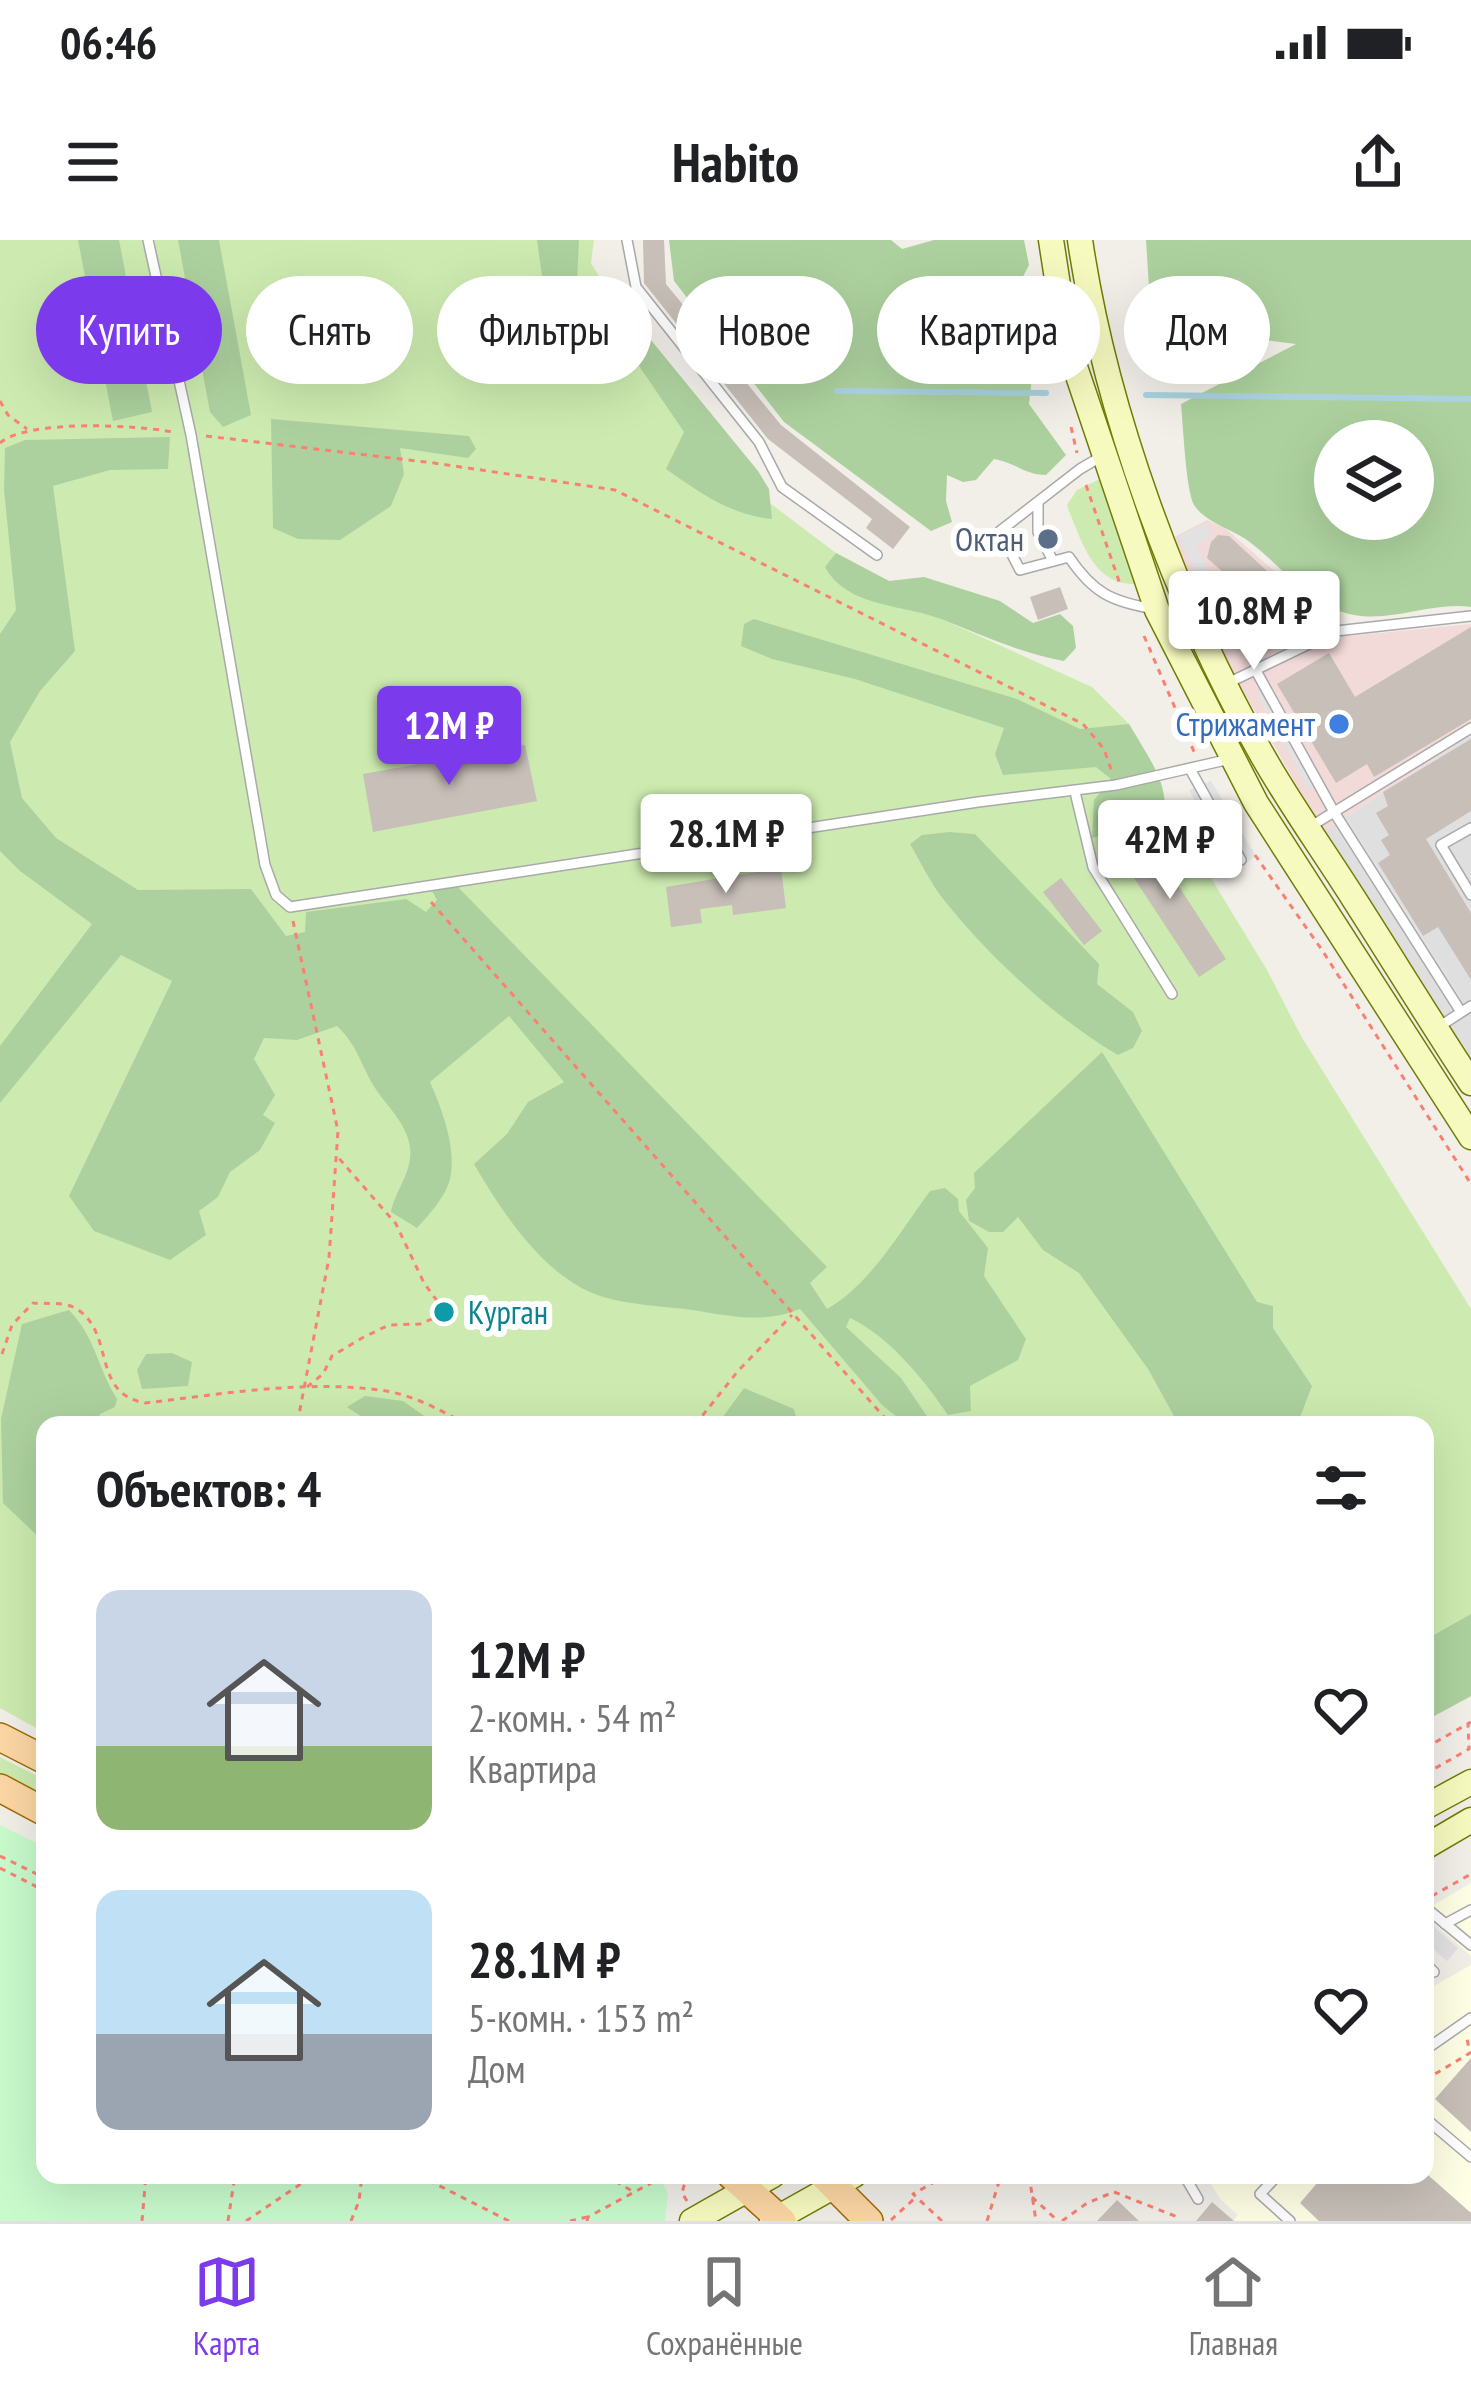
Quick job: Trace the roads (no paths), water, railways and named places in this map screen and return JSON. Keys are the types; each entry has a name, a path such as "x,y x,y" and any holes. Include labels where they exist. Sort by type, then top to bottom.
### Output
{"main road":[{"path":"1051,240 1067,343 1157,610 1230,759 1471,1136"},
{"path":"1080,240 1096,339 1113,394 1172,563 1226,684 1260,752 1436,1029 1462,1052 1471,1083"},
{"path":"0,1737 36,1755"},
{"path":"1434,1803 1471,1781"},
{"path":"0,1788 36,1807"},
{"path":"1434,1841 1471,1820"},
{"path":"692,2221 737,2184"},
{"path":"741,2184 778,2220 830,2184"},
{"path":"841,2184 869,2221"}],"lane":[{"path":"148,240 191,435 266,865 276,895 290,907 954,806 1075,792 1230,759"},
{"path":"627,240 636,287 759,442 782,487 878,555"},
{"path":"1104,455 1000,531 1020,571 1069,557 1088,585 1128,605 1157,610"},
{"path":"1038,505 1038,532 1052,559"},
{"path":"1226,684 1336,631 1471,616"},
{"path":"1255,669 1334,812 1466,1009 1436,1029"},
{"path":"1308,828 1471,728"},
{"path":"1190,770 1241,860"},
{"path":"1075,792 1093,867 1172,994"},
{"path":"1471,828 1442,845 1471,895"},
{"path":"1445,1924 1471,1910"},
{"path":"1434,1913 1471,1945"},
{"path":"1434,2044 1467,2022"},
{"path":"1434,2126 1471,2157"},
{"path":"1189,2184 1198,2199"},
{"path":"1269,2184 1260,2194 1284,2219"}],"waterway":[{"path":"837,391 1046,393"},
{"path":"1146,395 1471,399"}],"place":[{"name":"Октан","path":"1048,539"},
{"name":"Стрижамент","path":"1339,724"},
{"name":"Курган","path":"444,1312"}]}
